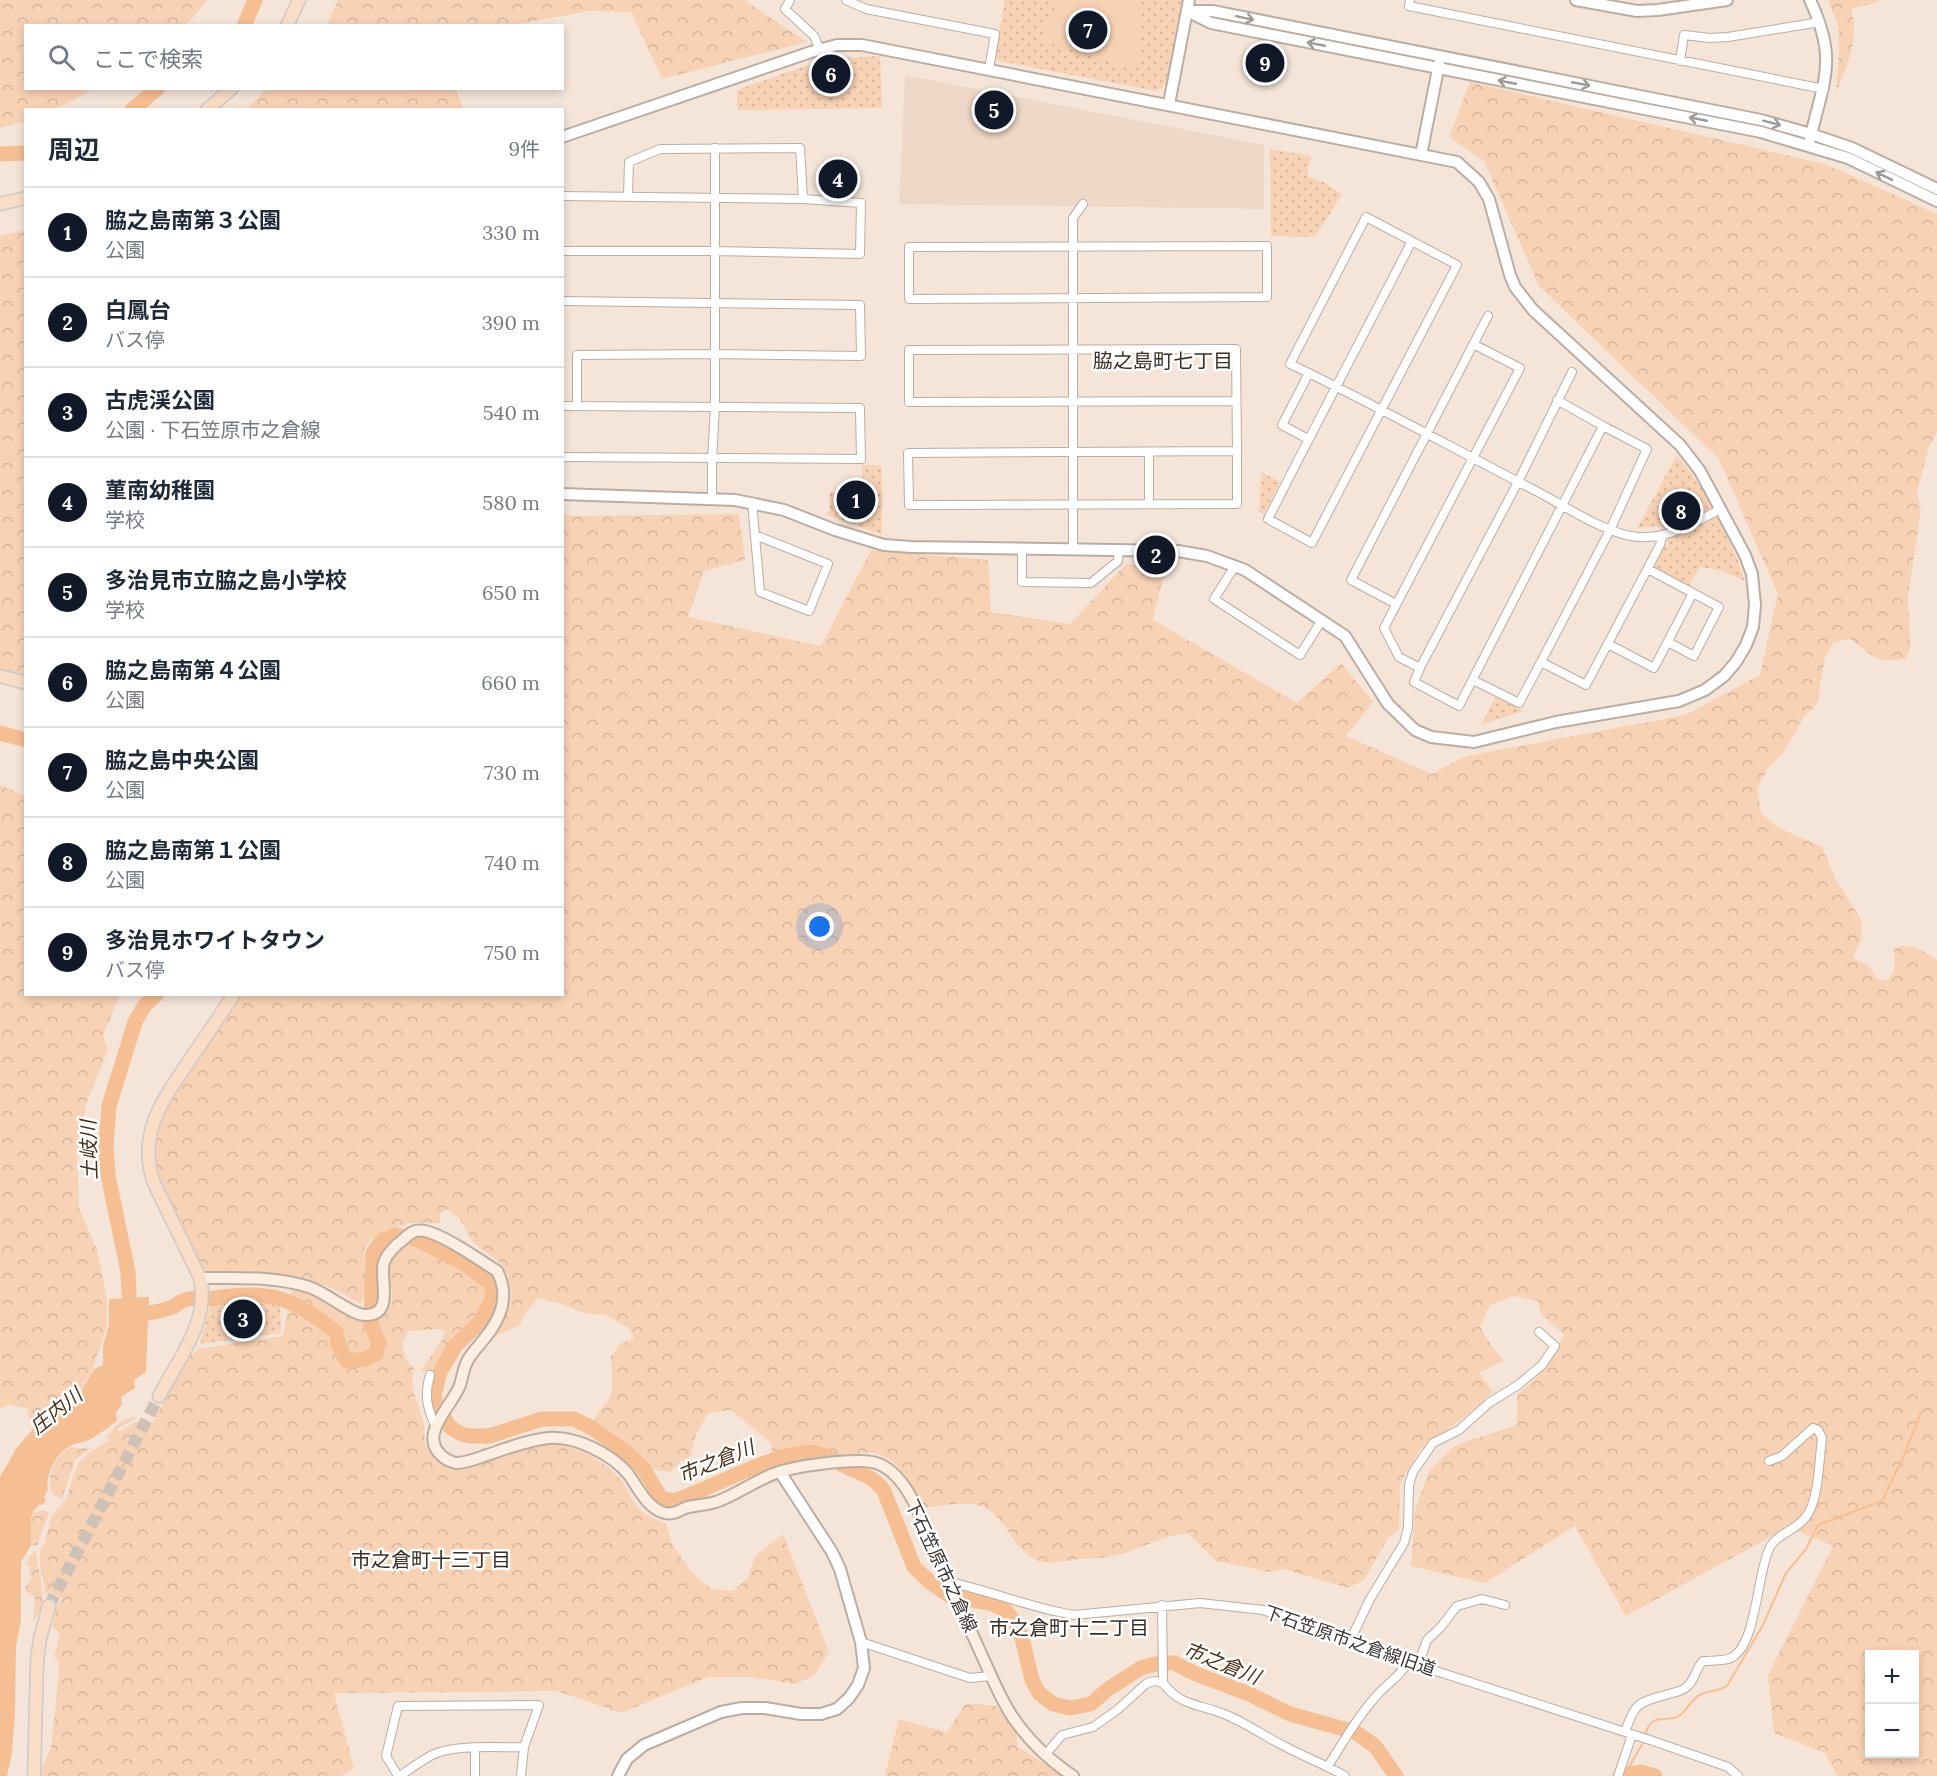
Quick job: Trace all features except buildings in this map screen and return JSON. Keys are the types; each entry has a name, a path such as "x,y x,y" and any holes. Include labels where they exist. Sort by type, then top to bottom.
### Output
{"main road":[{"path":"288,24 299,0"},
{"path":"209,108 230,90"},
{"path":"0,204 24,198"},
{"path":"0,676 24,682"},
{"path":"159,1396 196,1328 202,1309 201,1284 155,1187 149,1166 149,1138 159,1108 233,996"},
{"path":"201,1284 260,1278 285,1281 323,1292 364,1316 375,1313 383,1305 385,1260 412,1231 423,1230 436,1235 497,1271 504,1292 503,1305 495,1324 469,1357 462,1370 460,1386 436,1427"},
{"name":"下石笠原市之倉線","path":"436,1427 434,1438 436,1449 443,1457 455,1463 470,1461 538,1440 562,1437 584,1444 618,1464 653,1507 663,1513 674,1514 684,1509 715,1502 780,1472 854,1461 868,1460 880,1464 893,1472 916,1507 991,1676 1011,1714 1045,1755 1072,1776"},
{"path":"33,1776 37,1661 40,1638 49,1606"}],"street":[{"path":"790,0 785,9 814,36 820,50"},
{"path":"846,0 866,9 995,34 989,69"},
{"path":"1410,0 1409,6 1824,89"},
{"path":"1576,0 1637,11 1727,0"},
{"path":"1810,0 1820,22 1826,44 1827,61 1824,89 1810,139"},
{"path":"1169,104 1188,5 1440,62 1761,120 1810,139 1937,201"},
{"path":"1680,61 1684,35 1710,38 1728,37 1820,22"},
{"path":"564,136 820,50 837,45 862,45 1457,162 1479,183 1489,199 1510,275 1515,287 1533,310 1680,445 1700,471 1745,555 1752,574 1755,605 1753,627 1746,645 1724,676 1706,690 1679,701 1556,722 1474,742 1431,737 1415,730 1388,704 1345,636 1257,577 1207,556 1178,550 911,547 884,544 835,530 784,510 752,502 564,494"},
{"path":"1421,155 1440,62"},
{"path":"1810,139 1852,148 1937,189"},
{"path":"712,499 715,406 715,148"},
{"path":"628,197 629,162 660,149 800,148 802,199"},
{"path":"564,196 802,199 861,203 860,254 564,250"},
{"path":"1073,549 1072,246 1073,219 1083,204"},
{"path":"1412,241 1336,387 1308,439 1268,519 1312,543 1381,411 1457,265 1412,241 1366,217 1290,364 1309,373 1336,387 1381,411 1427,434 1610,530 1639,537 1662,537 1719,510"},
{"path":"1267,246 1267,297 1073,297 909,299 909,247 1267,246"},
{"path":"564,301 861,305 861,356 577,355 577,406"},
{"path":"1396,604 1351,580 1488,315"},
{"path":"1420,668 1399,657 1384,628 1520,368 1473,344"},
{"path":"1236,401 909,402 909,350 1236,349 1237,451 1237,504 909,505 908,453 1237,451"},
{"path":"1572,372 1518,482 1414,682 1459,706 1564,506 1603,426"},
{"path":"1308,439 1282,424 1309,373"},
{"path":"1473,680 1519,703 1610,530 1647,448 1557,400"},
{"path":"564,406 861,408 861,459 712,460 564,457"},
{"path":"1149,452 1149,503"},
{"path":"752,502 760,592 809,611 828,564 755,535"},
{"path":"1541,662 1586,686 1648,569 1662,537"},
{"path":"1022,549 1022,582 1091,583 1118,561 1119,549"},
{"path":"1235,566 1214,599 1300,656 1322,620"},
{"path":"1648,569 1719,607 1694,656 1668,642"},
{"path":"1608,644 1654,668 1693,593"},
{"path":"1350,1641 1370,1599 1404,1543 1408,1528 1408,1485 1413,1472 1433,1443 1459,1430 1489,1403 1518,1385 1542,1365 1555,1346 1539,1332"},
{"path":"430,1375 426,1391 427,1403 436,1427"},
{"path":"1618,1776 1632,1734 1631,1714 1636,1706 1685,1689 1695,1678 1698,1666 1703,1661 1728,1659 1740,1651 1752,1625 1770,1546 1801,1523 1813,1505 1822,1438 1818,1430 1813,1428 1782,1456 1769,1461"},
{"path":"618,1776 627,1759 644,1745 721,1712 742,1708 765,1708 801,1714 820,1714 837,1708 849,1698 858,1685 864,1668 861,1642 832,1551 780,1472"},
{"name":"下石笠原市之倉線旧道","path":"949,1583 977,1588 1074,1615 1200,1602 1263,1610 1408,1662 1632,1734"},
{"path":"1418,1665 1427,1640 1440,1628 1457,1606 1482,1599 1505,1605"},
{"path":"1162,1605 1163,1680 1169,1691 1181,1700 1225,1714 1286,1748 1328,1766 1344,1776"},
{"path":"861,1642 970,1678 991,1676"},
{"path":"1328,1766 1354,1725 1380,1693 1401,1675 1408,1662"},
{"path":"1045,1755 1062,1735 1093,1727 1117,1710 1147,1683 1163,1680"},
{"path":"521,1776 524,1747 539,1705 398,1706 386,1756 399,1776 432,1755 456,1747 475,1749 524,1747"},
{"path":"1632,1734 1728,1767 1738,1776"},
{"path":"475,1749 475,1776"}],"shaded area":[{"path":"905,75 1264,145 1264,209 899,204"},
{"path":"149,1297 151,1314 148,1320 146,1372 134,1380 135,1388 121,1397 122,1404 116,1413 117,1421 89,1440 69,1446 63,1451 52,1466 48,1478 48,1489 44,1497 46,1501 33,1511 31,1545 21,1562 21,1620 16,1646 12,1752 7,1776 0,1776 0,1477 16,1449 37,1424 77,1398 94,1369 103,1365 103,1346 109,1325 109,1299"}],"green space":[{"path":"0,0 207,0 191,20 185,24 24,24 24,90 90,90 61,106 24,108 24,121 0,128"},
{"path":"338,0 744,0 807,42 662,79 631,12 588,11 520,24 327,24"},
{"path":"1005,0 1183,0 1168,84 1156,91 994,60"},
{"path":"1059,0 1138,0 1140,62 1128,69 1071,47 1044,43 1047,24"},
{"path":"1828,0 1878,0 1851,9 1853,42 1836,93 1838,26"},
{"path":"880,56 882,108 737,110 737,90 826,59"},
{"path":"1470,82 1825,164 1937,214 1937,432 1929,447 1917,492 1921,511 1908,596 1910,648 1906,659 1888,660 1870,654 1851,639 1834,642 1825,657 1817,704 1804,717 1786,749 1768,768 1757,789 1761,813 1777,827 1822,847 1836,880 1862,921 1861,940 1853,958 1869,966 1877,979 1888,981 1895,968 1894,948 1911,947 1937,960 1937,1776 1837,1776 1825,1753 1774,1733 1768,1675 1833,1546 1788,1527 1626,1616 1575,1526 1485,1583 1411,1566 1415,1510 1429,1471 1455,1445 1517,1425 1517,1395 1536,1378 1565,1335 1541,1315 1538,1301 1513,1296 1490,1305 1480,1327 1504,1361 1479,1373 1493,1392 1466,1416 1420,1450 1400,1484 1399,1529 1388,1538 1364,1580 1348,1588 1284,1569 1269,1572 1216,1561 1188,1533 1170,1536 1112,1556 1055,1562 1039,1561 1022,1550 999,1518 983,1507 962,1504 924,1508 904,1473 881,1455 868,1453 839,1456 822,1449 810,1448 772,1453 771,1443 731,1410 708,1413 696,1435 690,1457 681,1461 671,1472 650,1469 627,1446 593,1421 611,1393 613,1383 611,1356 621,1343 634,1339 629,1328 605,1315 583,1313 563,1304 538,1298 523,1317 520,1325 490,1339 507,1312 511,1296 508,1276 499,1262 472,1241 459,1218 446,1209 440,1214 440,1223 406,1224 390,1229 369,1242 364,1254 366,1285 361,1304 338,1291 309,1281 267,1274 210,1273 202,1269 160,1185 153,1156 157,1127 239,996 564,996 564,514 739,514 745,560 704,571 688,617 821,646 871,550 988,560 991,612 1070,624 1126,564 1165,570 1153,620 1297,703 1341,663 1373,702 1346,736 1432,774 1466,756 1685,715 1760,675 1778,594 1719,459 1539,286 1484,161 1449,137"},
{"path":"265,90 456,90 463,108 248,108"},
{"path":"1270,149 1311,156 1307,176 1325,183 1342,194 1315,237 1271,236"},
{"path":"24,230 24,677 0,670 0,236"},
{"path":"1677,455 1708,496 1737,558 1745,581 1723,571 1700,567 1689,586 1650,564 1668,543 1661,526 1637,528"},
{"path":"862,465 882,466 882,535 827,515 830,508 830,492 862,492"},
{"path":"1261,472 1280,482 1264,514 1259,512"},
{"path":"1496,696 1524,711 1481,725"},
{"path":"0,785 24,796 24,996 120,996 103,1035 108,1050 86,1104 77,1156 79,1208 97,1250 107,1298 107,1326 93,1369 76,1397 36,1423 29,1420 28,1409 9,1405 0,1409"},
{"path":"404,1243 454,1261 478,1277 486,1285 489,1294 473,1324 457,1338 432,1372 421,1371 442,1340 445,1333 441,1329 408,1331 402,1343 406,1360 414,1368 413,1390 424,1425 425,1443 434,1458 447,1466 462,1467 547,1444 565,1445 582,1451 604,1464 618,1477 641,1511 649,1517 666,1523 672,1544 692,1573 712,1589 733,1591 748,1578 755,1556 783,1534 829,1652 814,1676 795,1684 751,1677 708,1677 621,1713 557,1691 334,1693 354,1768 341,1776 39,1776 51,1747 59,1661 54,1657 60,1633 52,1627 56,1609 62,1598 49,1591 46,1594 40,1567 40,1550 43,1548 52,1516 66,1499 78,1463 87,1454 109,1440 107,1437 124,1420 138,1417 117,1429 119,1432 137,1421 150,1427 188,1357 199,1349 283,1336 291,1292 300,1289 322,1298 357,1320 374,1321 385,1314 391,1304 392,1292 388,1277 389,1264"},
{"path":"249,1302 280,1305 281,1333 200,1344 210,1305"},
{"path":"72,1447 80,1449 91,1447 75,1460 62,1499 52,1492 50,1478 54,1465 62,1453"},
{"path":"43,1510 49,1512 38,1544 31,1545 33,1513"},
{"path":"36,1551 43,1597 39,1614 33,1621 35,1597 26,1591 25,1587 32,1578 29,1575 31,1568 27,1564 30,1556"},
{"path":"966,1703 996,1706 1015,1723 1018,1747 1064,1776 885,1776 899,1719 947,1732"}],"waterway":[{"name":"土岐川","path":"245,24 255,0"},
{"name":"土岐川","path":"134,108 156,90"},
{"name":"土岐川","path":"0,154 24,153"},
{"name":"土岐川","path":"0,733 24,739"},
{"name":"土岐川","path":"130,1316 128,1272 108,1175 106,1146 109,1106 135,1022 145,1005 155,996"},
{"name":"市之倉川","path":"133,1314 163,1310 192,1299 250,1295 279,1298 305,1310 336,1332 339,1347 347,1361 366,1359 377,1353 378,1341 371,1324 373,1253 381,1242 396,1235 418,1240 462,1262 490,1283 493,1290 491,1301 480,1322 455,1346 440,1372 434,1395 436,1405 450,1427 461,1434 489,1436 542,1419 574,1419 592,1428 627,1453 643,1468 661,1498 673,1501 785,1456 802,1453 822,1454 869,1477 881,1487 914,1567 930,1582 950,1596 993,1604 1006,1611 1015,1622 1022,1638 1032,1680 1039,1693 1053,1704 1070,1708 1091,1704 1108,1689 1141,1668 1159,1663 1174,1663 1249,1694 1290,1714 1355,1732 1375,1746 1396,1776"},
{"path":"1645,1735 1648,1727 1655,1720 1679,1716 1703,1693 1727,1686 1763,1625 1786,1573 1806,1549 1818,1525 1882,1501 1905,1453 1921,1412"},
{"path":"1625,1774 1644,1741"},
{"name":"市之倉川","path":"1620,1776 1640,1772 1655,1776"}],"tunnel":[{"path":"49,1606 159,1396"}],"place":[{"name":"脇之島中央公園","path":"1088,30"},
{"name":"多治見ホワイトタウン","path":"1265,63"},
{"name":"脇之島南第４公園","path":"831,74"},
{"name":"多治見市立脇之島小学校","path":"994,110"},
{"name":"菫南幼稚園","path":"838,179"},
{"name":"脇之島南第３公園","path":"856,500"},
{"name":"脇之島南第１公園","path":"1681,511"},
{"name":"白鳳台","path":"1156,555"},
{"name":"古虎渓公園","path":"243,1319"}],"district":[{"name":"脇之島町七丁目","path":"1163,361"},
{"name":"市之倉町十三丁目","path":"431,1560"},
{"name":"市之倉町十二丁目","path":"1069,1628"}],"water label":[{"name":"庄内川","path":"56,1411"}]}
